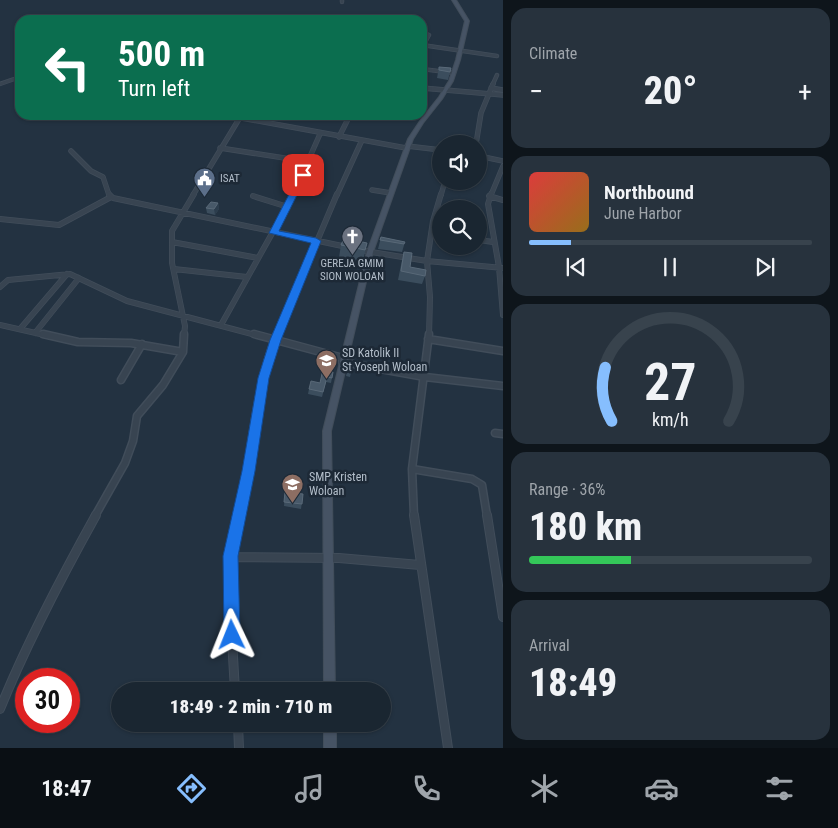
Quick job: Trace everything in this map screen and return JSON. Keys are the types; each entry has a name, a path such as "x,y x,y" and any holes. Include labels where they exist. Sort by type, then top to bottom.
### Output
{"main road":[{"path":"427,114 445,90 454,73 467,20 454,0"},
{"path":"329,682 326,442 343,360 370,252 412,134 422,120"},
{"path":"330,732 330,748"}],"street":[{"path":"427,46 497,56"},
{"path":"427,70 454,73"},
{"path":"430,76 432,70"},
{"path":"477,135 481,113 497,75"},
{"path":"0,84 15,80"},
{"path":"427,88 503,95"},
{"path":"491,88 503,90"},
{"path":"0,709 16,669 68,565 125,462 133,441 137,416 163,385 183,352 185,334 174,269 172,231 237,120"},
{"path":"253,120 320,134 432,149"},
{"path":"338,136 347,120"},
{"path":"221,325 288,207 310,162 320,134"},
{"path":"235,682 232,653 230,556 248,474 264,378 276,340 316,241 362,140"},
{"path":"220,148 310,162"},
{"path":"71,151 91,171 103,177 111,197"},
{"path":"487,158 503,161"},
{"path":"503,166 490,196 488,209 493,242 501,268 503,315"},
{"path":"372,190 391,193"},
{"path":"442,190 433,221 427,261 430,288 428,339 425,377 412,469 413,504 420,565 448,748"},
{"path":"254,196 288,207"},
{"path":"490,196 503,200"},
{"path":"0,219 59,224 82,214 111,197 370,252 427,261 501,268"},
{"path":"487,241 493,242"},
{"path":"172,242 258,258"},
{"path":"174,269 247,277"},
{"path":"20,329 67,274"},
{"path":"0,287 8,280 67,274 114,296 343,360 425,377 503,386"},
{"path":"35,333 79,278"},
{"path":"0,325 78,342 142,344 183,352"},
{"path":"428,339 503,351"},
{"path":"121,380 142,344"},
{"path":"495,433 503,434"},
{"path":"412,469 472,479 482,485 503,617"},
{"path":"230,556 327,558 420,565"},
{"path":"239,732 240,748"}],"building":[{"path":"439,67 451,68 450,72 439,70"},
{"path":"211,202 218,203 214,209 206,208"},
{"path":"381,237 405,242 404,244 380,240"},
{"path":"344,238 367,243 365,250 341,245"},
{"path":"404,252 412,253 410,267 426,270 425,276 401,271"},
{"path":"349,363 353,363 352,372 347,371"},
{"path":"323,369 333,372 332,378 327,377 323,392 309,389 311,381 320,383"},
{"path":"285,492 303,494 302,504 284,502"}],"place":[{"name":"ISAT","path":"204,197"},
{"name":"GEREJA GMIM SION WOLOAN","path":"352,256"},
{"name":"SD Katolik II St Yoseph Woloan","path":"326,379"},
{"name":"SMP Kristen Woloan","path":"293,503"}],"route":[{"path":"232,635 230,556 248,471 264,378 268,361 316,241 274,233 303,175"}]}
